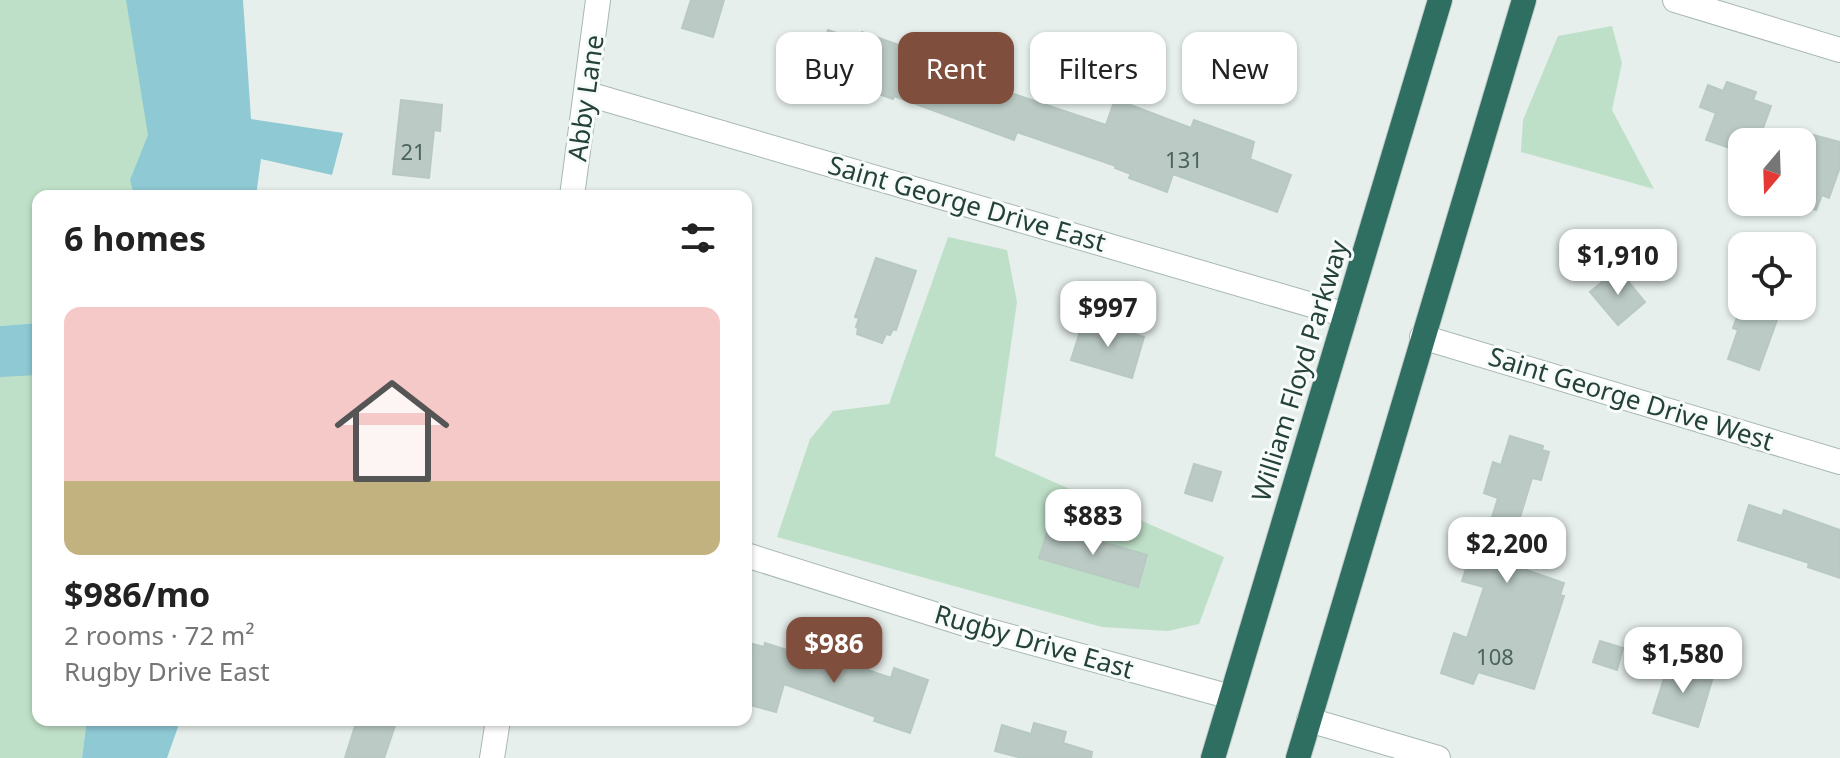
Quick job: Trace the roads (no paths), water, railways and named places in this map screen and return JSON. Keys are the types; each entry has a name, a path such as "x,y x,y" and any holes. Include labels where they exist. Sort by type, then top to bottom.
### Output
{"highway":[{"name":"William Floyd Parkway","path":"1213,758 1440,0"},
{"path":"1298,758 1524,0"}],"street":[{"name":"Abby Lane","path":"573,190 598,0"},
{"path":"1675,0 1840,50"},
{"name":"Saint George Drive East","path":"588,94 1346,315"},
{"name":"Saint George Drive West","path":"1422,337 1840,462"},
{"name":"Rugby Drive East","path":"752,557 975,627 1231,697"},
{"path":"1309,720 1438,758"},
{"path":"492,758 497,726"}],"water":[{"path":"126,0 243,0 251,119 343,133 332,175 261,159 257,190 132,190 130,180 148,135"},
{"path":"32,323 32,375 0,377 0,326"},
{"path":"86,726 178,727 167,758 82,758"}]}
